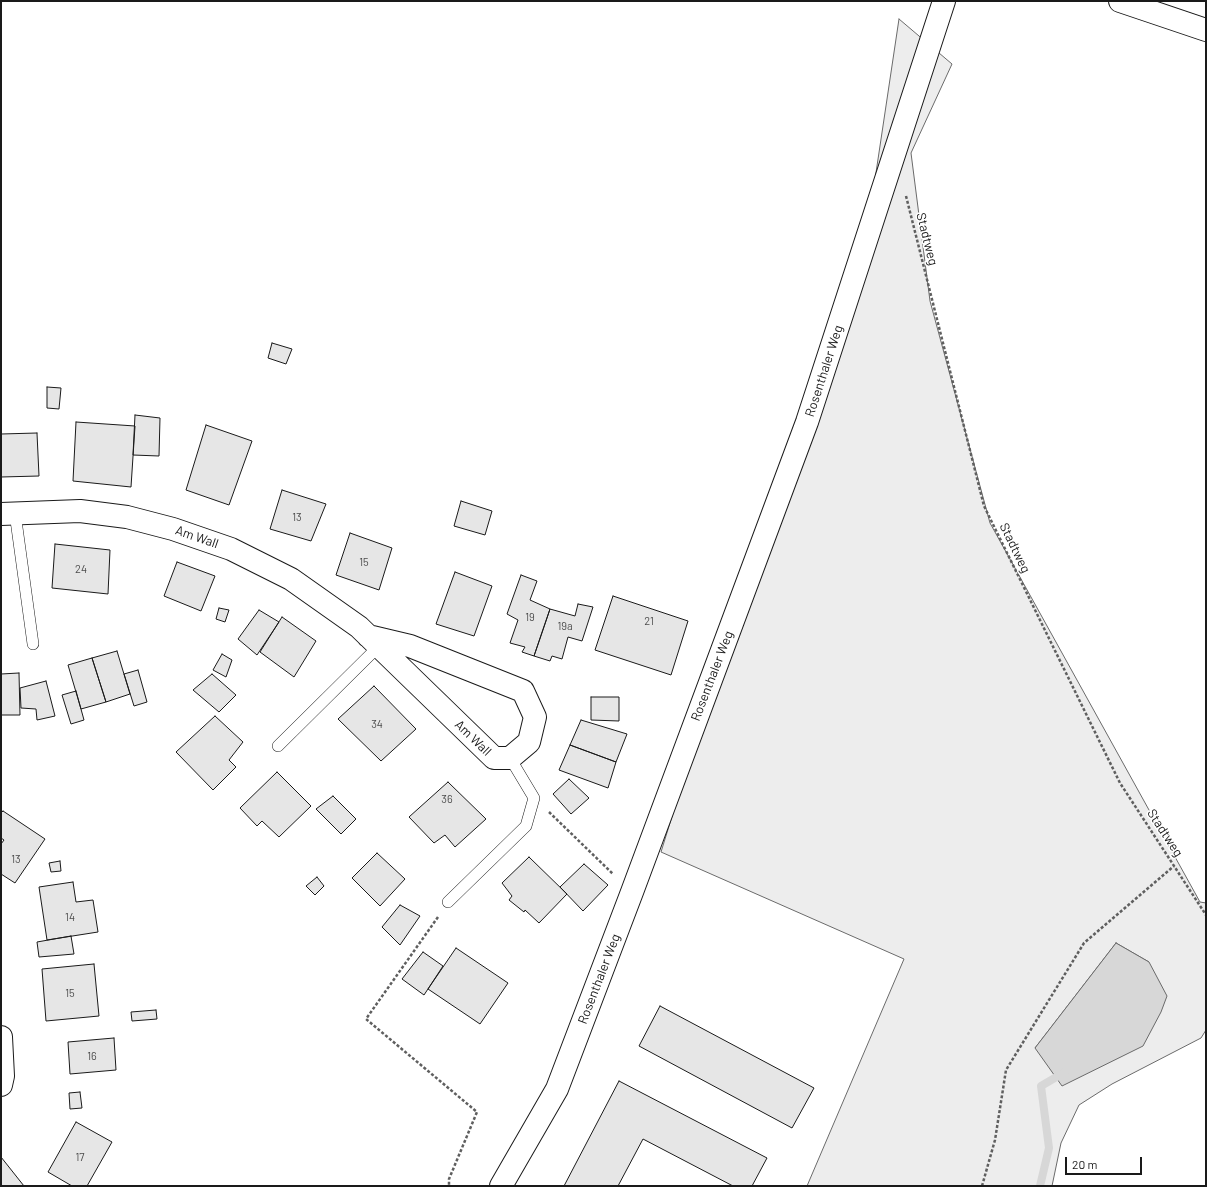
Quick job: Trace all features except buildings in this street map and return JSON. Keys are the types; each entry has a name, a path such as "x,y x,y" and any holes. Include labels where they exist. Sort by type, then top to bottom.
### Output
{"main road":[{"path":"1120,1 1206,30"},
{"name":"Rosenthaler Weg","path":"501,1186 557,1089 632,892 807,422 896,153 941,11"},
{"name":"Am Wall","path":"8,514 80,511 127,517 173,529 231,549 291,579 359,627 494,758 510,758 529,742 535,716 523,691 410,646 374,641"},
{"path":"1,1037 3,1076 1,1085"}],"lane":[{"path":"8,514 33,644"},
{"path":"278,746 374,641"},
{"path":"448,902 526,826 534,798 510,758"}],"path":[{"name":"Stadtweg","path":"905,192 984,506 1120,783 1206,915"},
{"path":"534,798 632,892"},
{"path":"982,1186 995,1140 1006,1070 1084,943 1174,866"},
{"path":"448,902 366,1018 477,1112 449,1179 449,1186"}],"shaded area":[{"path":"899,19 952,64 911,153 930,301 990,523 1200,902 1206,903 1206,1030 1201,1038 1112,1084 1079,1105 1061,1143 1052,1186 807,1186 904,959 661,852 762,525 871,206","holes":["1116,943 1149,962 1035,1048"]},
{"path":"1116,943 1149,962 1167,996 1161,1012 1143,1046 1062,1086 1035,1048"}],"waterway":[{"path":"1040,1186 1049,1148 1041,1086 1065,1072"}]}
